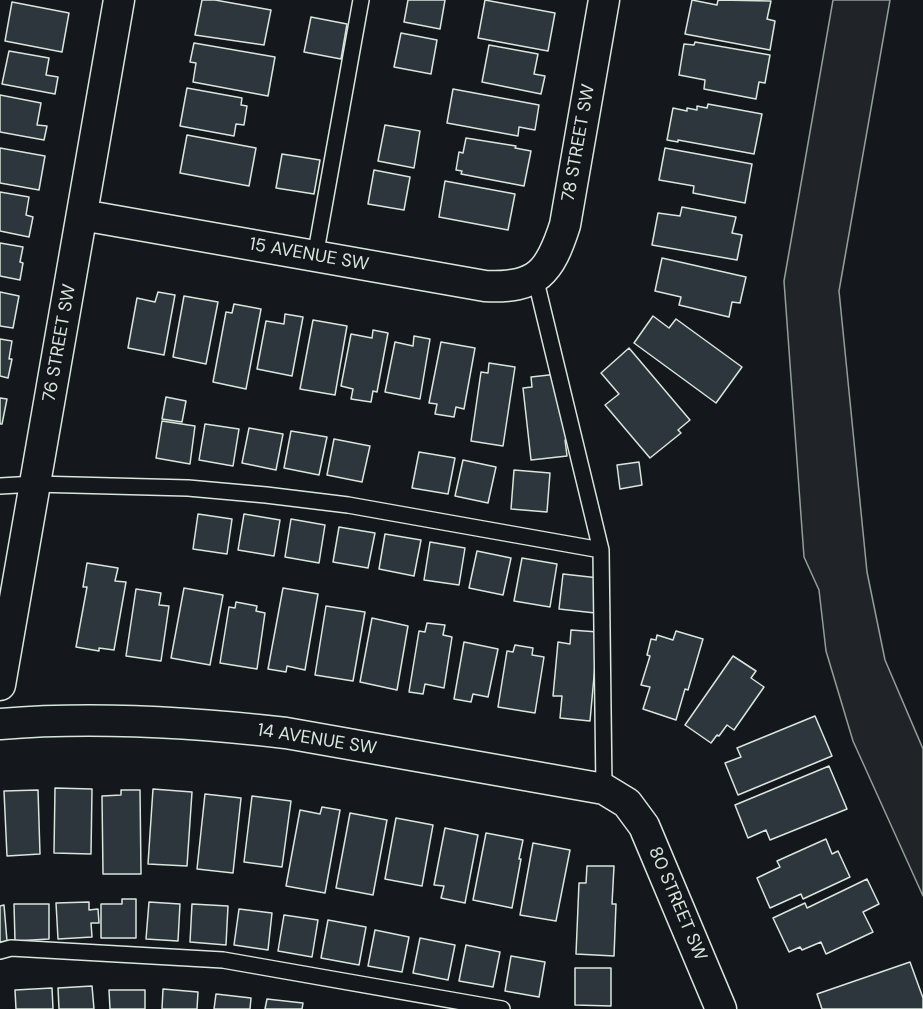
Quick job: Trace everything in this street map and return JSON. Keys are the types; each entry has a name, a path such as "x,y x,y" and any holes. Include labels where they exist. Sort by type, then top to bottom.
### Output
{"street":[{"name":"76 STREET SW","path":"0,685 118,0"},
{"name":"78 STREET SW","path":"535,278 552,258 565,225 604,0"},
{"name":"15 AVENUE SW","path":"82,215 485,286 525,284 535,278"},
{"name":"14 AVENUE SW","path":"0,724 41,720 90,720 236,727 286,733 616,796"},
{"name":"80 STREET SW","path":"616,796 644,826 721,1009"}],"lane":[{"path":"315,257 361,0"},
{"path":"535,278 601,550 616,796"},
{"path":"0,486 36,484 188,488 266,495 348,505 601,550"},
{"path":"0,951 11,948 223,960 502,1009"}],"shaded area":[{"path":"833,0 890,0 839,291 867,572 885,660 923,749 923,896 853,741 826,651 819,590 804,557 784,281"}],"building":[{"path":"202,0 215,0 271,10 264,45 195,35"},
{"path":"408,0 445,0 440,29 404,22"},
{"path":"485,0 555,13 548,51 478,38"},
{"path":"692,0 717,5 718,0 771,1 767,19 775,21 770,50 685,34"},
{"path":"12,2 69,13 62,52 5,41"},
{"path":"311,17 347,24 341,59 304,52"},
{"path":"401,33 437,40 431,74 394,67"},
{"path":"695,42 770,55 765,83 759,82 756,99 704,89 705,80 679,75 684,44 694,45"},
{"path":"194,43 275,57 268,96 193,82 196,63 190,62"},
{"path":"489,45 538,54 534,74 545,76 541,94 482,82"},
{"path":"9,51 49,58 46,75 58,77 55,94 2,84"},
{"path":"187,88 242,98 241,105 247,106 244,125 236,124 234,136 180,126"},
{"path":"453,89 539,105 535,130 519,127 518,136 447,123"},
{"path":"0,95 41,103 37,125 47,126 44,140 0,132"},
{"path":"708,104 762,114 754,154 667,140 673,108 687,111 687,108 697,110 697,106 707,108"},
{"path":"385,125 420,131 414,168 378,161"},
{"path":"187,135 256,148 249,186 180,173"},
{"path":"466,138 516,146 515,148 531,151 524,186 461,174 462,171 456,170 459,152 463,153"},
{"path":"0,148 45,156 39,190 0,183"},
{"path":"665,148 752,164 745,203 693,193 694,186 659,180"},
{"path":"282,154 320,160 314,194 276,188"},
{"path":"374,170 410,177 404,210 368,204"},
{"path":"445,181 515,194 508,230 439,217"},
{"path":"0,192 29,197 26,215 33,217 29,237 0,231"},
{"path":"682,207 736,217 732,233 742,235 737,260 652,245 658,213 680,216"},
{"path":"0,243 23,247 20,280 0,276"},
{"path":"662,258 746,277 740,303 732,302 729,317 679,305 681,297 655,291"},
{"path":"0,292 19,296 13,328 0,326"},
{"path":"158,292 175,295 164,355 128,348 137,298 155,302"},
{"path":"184,296 218,302 206,364 173,357"},
{"path":"234,304 261,309 246,389 213,382 226,312 232,313"},
{"path":"285,314 303,317 292,376 257,369 266,321 284,324"},
{"path":"653,316 669,328 676,319 742,367 716,403 634,343"},
{"path":"313,320 347,326 335,395 300,389"},
{"path":"373,330 388,333 377,392 373,391 371,402 351,399 353,389 341,386 351,334 372,338"},
{"path":"414,336 430,339 420,399 385,392 395,342 413,346"},
{"path":"0,339 12,341 9,359 12,359 8,378 0,376"},
{"path":"441,342 475,348 464,409 456,407 454,417 435,414 437,404 429,403"},
{"path":"629,348 690,420 678,430 681,433 650,458 605,405 619,394 601,373"},
{"path":"489,363 515,367 503,446 471,441 481,372 488,373"},
{"path":"558,374 569,440 565,440 567,456 531,460 523,388 532,387 531,377"},
{"path":"166,397 186,401 182,422 162,419"},
{"path":"0,398 7,399 2,424 0,424"},
{"path":"162,421 195,426 190,464 156,458"},
{"path":"205,424 239,429 233,466 199,460"},
{"path":"249,428 283,434 276,470 242,463"},
{"path":"291,431 327,437 319,475 284,468"},
{"path":"334,439 370,446 362,482 327,475"},
{"path":"419,452 455,458 448,494 412,488"},
{"path":"463,460 496,467 488,503 455,496"},
{"path":"639,462 642,485 620,489 617,465"},
{"path":"514,470 550,473 547,512 511,509"},
{"path":"198,514 232,519 227,554 193,549"},
{"path":"244,514 280,520 274,556 238,550"},
{"path":"291,519 325,525 319,563 285,557"},
{"path":"339,527 375,533 368,568 333,562"},
{"path":"385,534 421,540 414,576 379,569"},
{"path":"430,542 465,548 459,585 424,580"},
{"path":"477,551 511,558 503,595 469,588"},
{"path":"522,558 557,564 550,607 514,601"},
{"path":"87,563 118,568 115,581 126,582 114,650 99,648 99,651 76,647 87,587 83,587"},
{"path":"563,574 599,578 595,613 559,609"},
{"path":"184,588 223,595 210,665 171,658"},
{"path":"283,588 318,594 305,670 287,666 286,672 268,669"},
{"path":"136,589 161,593 159,605 169,606 161,661 126,656"},
{"path":"236,602 257,606 256,611 265,613 257,669 220,663 229,607 235,608"},
{"path":"326,606 365,612 353,681 315,675"},
{"path":"372,618 408,626 397,690 360,682"},
{"path":"427,623 445,625 443,635 452,637 444,688 425,684 423,694 409,692 419,631 425,632"},
{"path":"571,630 598,632 590,721 560,718 562,696 553,696 558,642 570,644"},
{"path":"676,631 703,639 688,690 685,689 676,720 643,709 650,687 641,685 650,656 647,655 651,639 656,640 657,635 673,640"},
{"path":"464,642 498,649 488,697 473,694 471,702 454,699"},
{"path":"515,645 533,648 532,655 544,657 535,713 498,707 507,651 513,652"},
{"path":"733,656 756,671 751,678 764,687 734,730 727,725 711,743 685,725"},
{"path":"815,716 832,756 738,795 725,763 741,757 737,748"},
{"path":"829,766 847,809 770,840 766,830 748,838 735,805"},
{"path":"55,788 92,789 91,854 54,853"},
{"path":"153,789 192,792 187,866 148,864"},
{"path":"38,790 40,854 7,856 4,791"},
{"path":"121,790 140,790 141,874 103,874 102,796 121,795"},
{"path":"205,794 241,798 233,873 197,869"},
{"path":"252,796 291,801 282,867 244,862"},
{"path":"322,807 340,810 325,893 286,886 300,810 320,814"},
{"path":"350,813 387,820 373,895 336,888"},
{"path":"396,818 433,825 422,886 385,879"},
{"path":"445,828 478,835 465,903 441,898 444,886 434,885"},
{"path":"486,833 523,840 512,908 473,900"},
{"path":"826,839 832,854 838,851 850,877 803,899 801,894 770,908 757,878 780,867 777,861"},
{"path":"533,843 570,850 556,921 520,915"},
{"path":"587,866 614,866 612,904 616,904 614,956 576,954 579,883 586,883"},
{"path":"867,879 879,904 863,912 873,932 826,954 821,942 802,950 800,947 789,952 773,918 805,903 807,908"},
{"path":"122,899 136,899 136,938 101,938 101,904 122,904"},
{"path":"89,902 89,910 98,909 99,923 91,923 92,937 58,939 56,903"},
{"path":"149,902 180,904 178,941 146,939"},
{"path":"14,904 49,904 49,939 15,941"},
{"path":"192,904 228,906 226,945 190,942"},
{"path":"4,905 7,941 0,942 0,906"},
{"path":"239,909 272,913 268,950 234,945"},
{"path":"284,915 318,920 312,957 278,951"},
{"path":"328,920 366,927 359,965 321,958"},
{"path":"375,930 409,937 402,972 368,966"},
{"path":"420,938 455,945 448,980 413,973"},
{"path":"466,945 500,952 493,987 459,981"},
{"path":"511,956 545,962 539,997 505,991"},
{"path":"910,962 923,998 923,1009 822,1009 817,994"},
{"path":"575,968 611,968 611,1006 575,1005"},
{"path":"92,986 94,1009 59,1009 58,988"},
{"path":"52,988 53,1009 16,1009 15,990"},
{"path":"163,989 198,992 197,1009 162,1009"},
{"path":"109,990 145,990 145,1009 110,1009"},
{"path":"216,994 251,998 250,1009 214,1009"},
{"path":"267,999 303,1003 302,1009 265,1009"}]}
